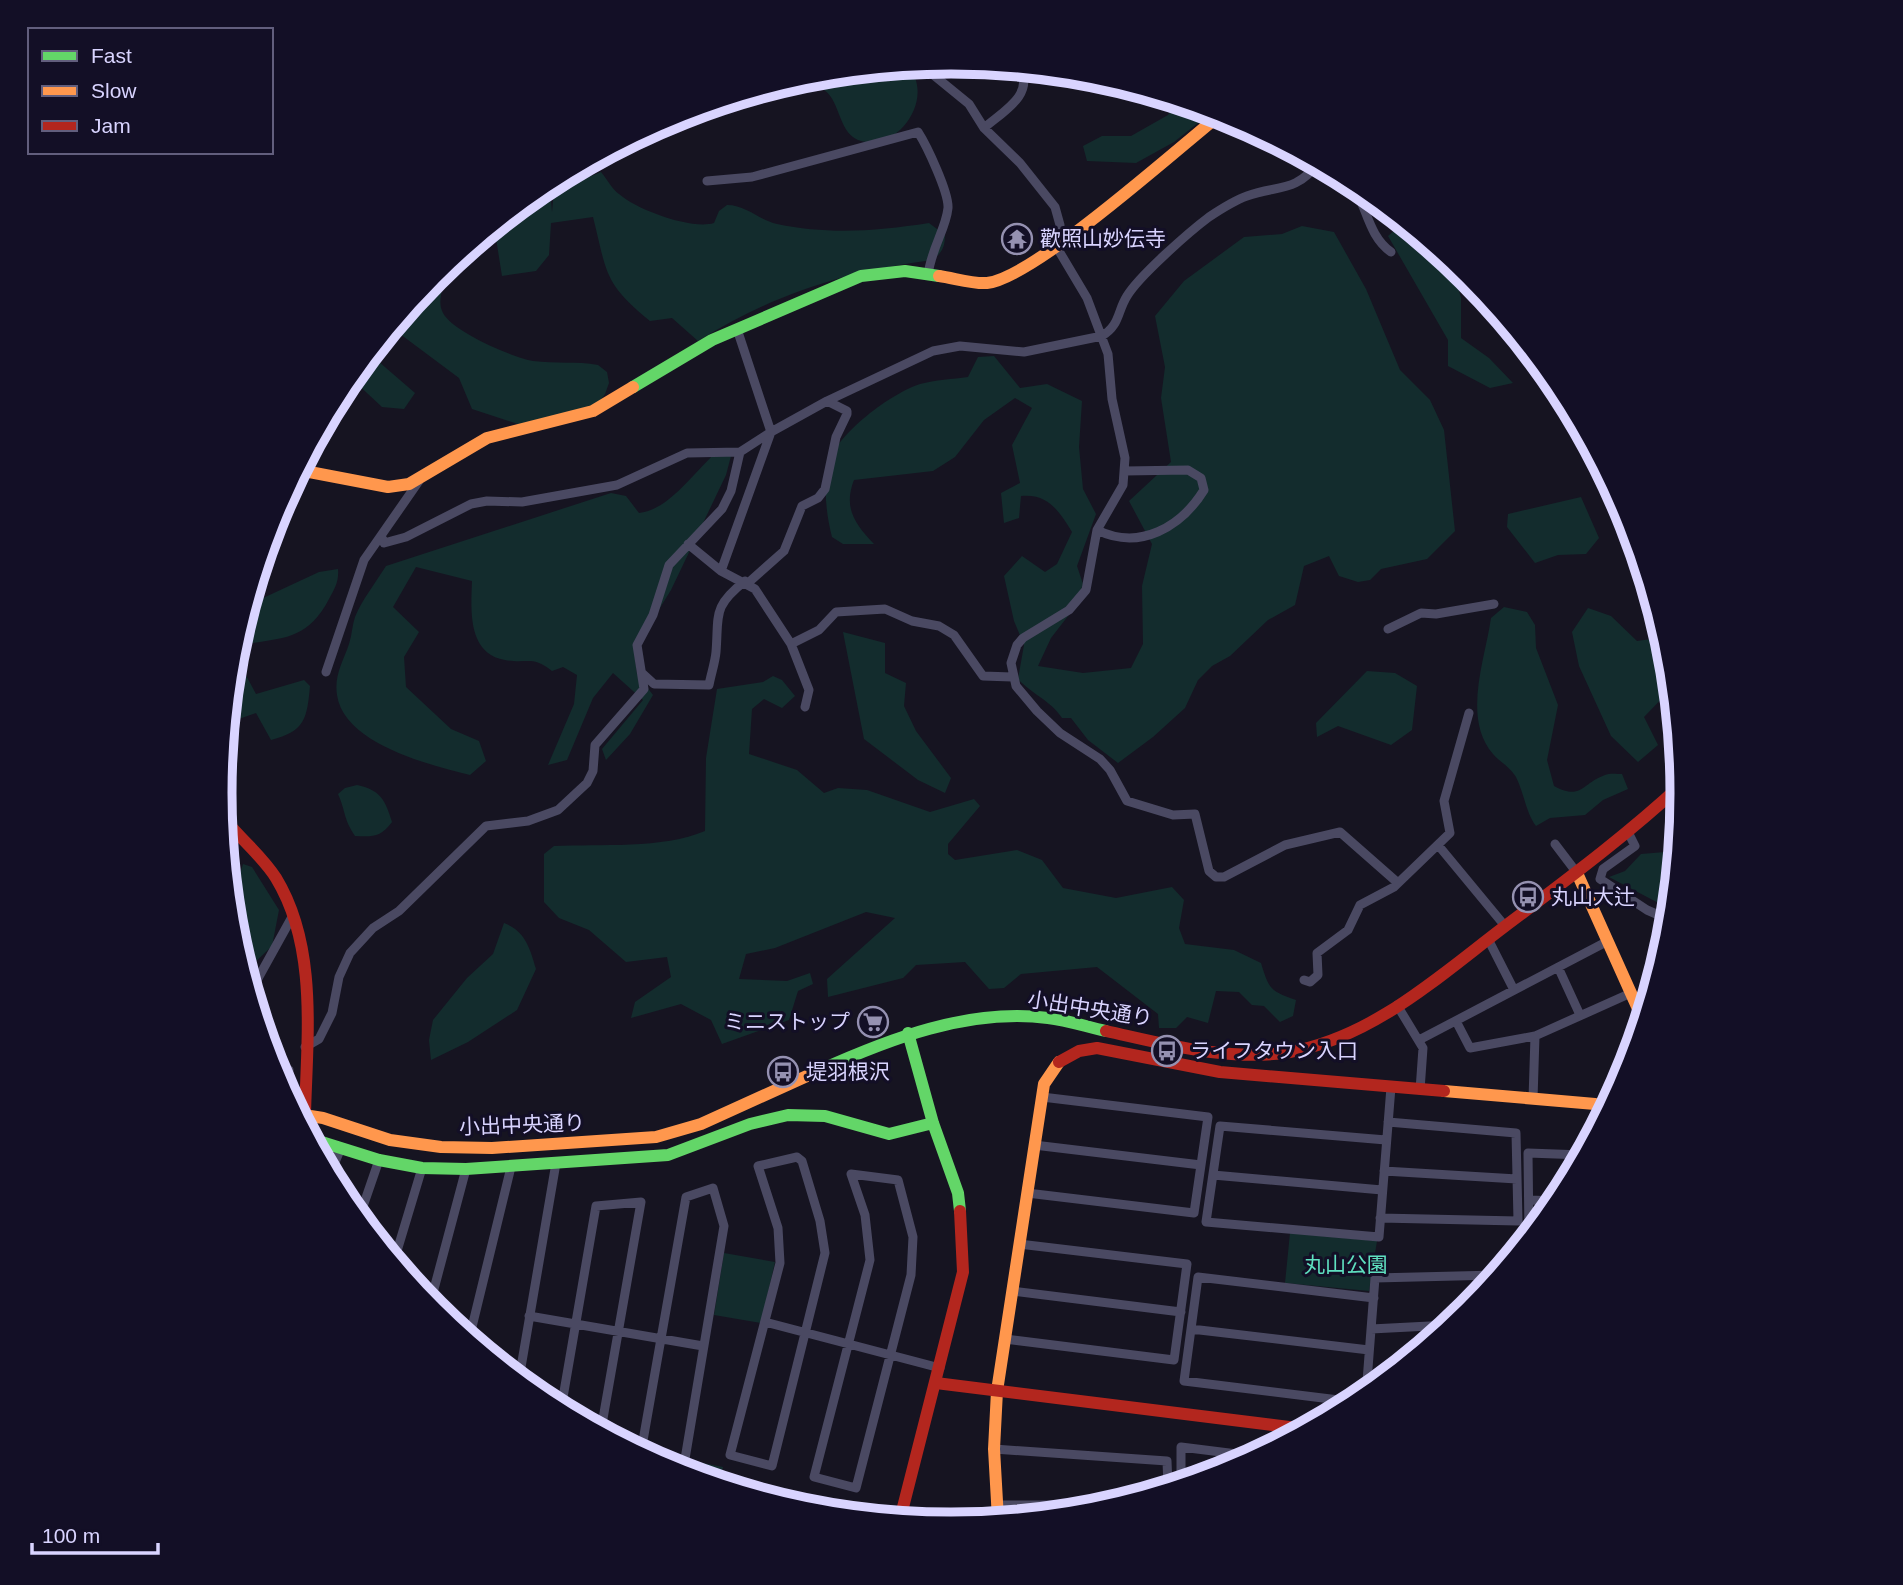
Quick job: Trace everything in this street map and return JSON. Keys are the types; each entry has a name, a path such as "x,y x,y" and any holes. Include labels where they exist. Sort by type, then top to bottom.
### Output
{"street":[{"path":"933,74 969,104 984,128 1020,163 1055,207 1060,225 1056,246 1087,298 1111,365 1112,399 1125,471 1118,497 1097,530 1086,590 1069,610 1032,631 1017,645 1011,663 1016,686 1048,723 1110,770 1127,800 1173,815 1195,814 1209,871 1216,877 1224,877 1285,845 1340,832 1398,883"},
{"path":"984,128 1018,98 1026,78"},
{"path":"326,672 364,561 419,481 469,446 487,438 593,411 712,340 861,276 886,271 968,282 1000,280 1026,269 1211,122"},
{"path":"707,181 752,177 918,132 947,200 946,218 932,248 928,275"},
{"path":"382,538 384,543 406,537 471,504 487,501 522,502 618,485 687,453 740,452 827,401 947,347 1024,352 1102,336 1112,330 1126,296 1137,283 1208,219 1249,195 1293,186 1311,170"},
{"path":"1362,203 1374,235 1391,252"},
{"path":"721,571 771,432 737,329"},
{"path":"642,673 654,684 709,685 716,653 716,616 726,598 784,551 802,506 818,498 825,489 836,437 847,414 847,411 827,401"},
{"path":"305,1047 319,1039 332,1013 339,977 350,953 373,928 399,911 486,826 550,815 587,783 593,771 595,745 644,689 638,645 641,634 653,615 669,565 722,509 731,491 740,452"},
{"path":"1097,530 1105,534 1146,538 1178,520 1195,505 1204,490 1201,478 1188,470 1125,471"},
{"path":"308,472 388,487 419,481"},
{"path":"688,544 721,571 747,582 769,607 791,644 809,690 805,707"},
{"path":"1388,629 1421,613 1493,604"},
{"path":"791,644 819,631 836,612 885,609 947,630 983,676 1012,677"},
{"path":"1304,980 1310,982 1318,975 1317,953 1349,930 1360,905 1398,883 1450,833 1444,801 1469,713"},
{"name":"小出中央通り","path":"310,1116 390,1140 441,1147 492,1148 656,1137 701,1124 881,1042 908,1033 965,1022 1019,1016 1048,1017 1194,1047 1244,1054 1288,1052 1318,1046 1352,1032 1397,1005 1577,873 1670,796"},
{"path":"234,830 276,878 292,917 304,960 306,1093 304,1104"},
{"path":"1628,832 1635,846 1603,869 1600,879 1660,915"},
{"path":"1555,844 1577,873 1638,1006"},
{"path":"1438,845 1506,926"},
{"path":"257,980 292,917"},
{"path":"1488,939 1514,990"},
{"path":"1419,1040 1608,941"},
{"path":"1558,967 1580,1015"},
{"path":"1456,1020 1470,1048 1535,1036 1631,993"},
{"path":"1397,1005 1423,1048 1420,1090"},
{"path":"902,1510 963,1272 964,1248 958,1193 933,1123 908,1033"},
{"path":"1533,1098 1535,1036"},
{"path":"997,1510 993,1449 997,1391 1042,1097 1049,1073 1058,1062 1082,1048 1097,1048 1220,1072 1533,1098 1598,1107"},
{"path":"1387,1140 1220,1126 1206,1222 1379,1237 1382,1190 1387,1140 1391,1087"},
{"path":"299,1093 306,1093"},
{"path":"1027,1193 1194,1213 1208,1117 1042,1097"},
{"path":"324,1143 379,1160 422,1168 466,1169 668,1155 693,1148 750,1124 788,1115 825,1116 889,1134 933,1123"},
{"path":"1380,1219 1518,1221 1516,1133 1388,1122"},
{"path":"1034,1145 1201,1165"},
{"path":"335,1162 341,1148"},
{"path":"1529,1220 1528,1153 1572,1155"},
{"path":"797,1157 802,1161 817,1209 825,1253 807,1333 772,1466 730,1455 778,1273 780,1246 758,1166 797,1157"},
{"path":"363,1205 379,1160"},
{"path":"521,1368 556,1163"},
{"path":"470,1327 511,1167"},
{"path":"397,1250 422,1168"},
{"path":"433,1291 466,1169"},
{"path":"1384,1171 1517,1179"},
{"path":"851,1174 898,1180 909,1218 913,1256 907,1294 856,1488 814,1477 849,1344 870,1260 865,1215 851,1174"},
{"path":"1213,1175 1382,1190"},
{"path":"643,1442 686,1197 713,1188 724,1226 685,1460"},
{"path":"1529,1200 1543,1200"},
{"path":"563,1397 596,1206 641,1202 603,1421"},
{"path":"1005,1339 1174,1360 1187,1264 1019,1244"},
{"path":"1367,1379 1375,1278 1484,1275"},
{"path":"1336,1400 1184,1381 1198,1277 1374,1298"},
{"path":"1012,1292 1181,1312"},
{"path":"530,1316 703,1346"},
{"path":"765,1322 940,1368"},
{"path":"1371,1329 1434,1326"},
{"path":"1191,1329 1370,1350"},
{"path":"936,1383 1289,1427"},
{"path":"1181,1474 1181,1447 1234,1454"},
{"path":"993,1449 1167,1461 1168,1478"},
{"path":"996,1505 1045,1505"}],"green space":[{"path":"913,75 918,92 909,120 887,139 873,142 851,136 832,99 817,86"},
{"path":"1172,109 1203,119 1174,142 1136,163 1087,161 1083,146 1102,136 1131,136 1168,115"},
{"path":"601,172 627,200 651,212 692,224 714,223 719,211 727,205 740,207 777,224 815,230 872,230 929,223 945,235 944,243 941,252 932,260 869,271 810,287 754,310 698,341 672,318 650,321 623,296 609,275 593,217 551,223 549,255 536,271 502,276 496,237 542,202 551,200 552,212 554,194"},
{"path":"1302,226 1334,232 1366,289 1400,370 1430,400 1444,430 1455,531 1427,559 1381,569 1370,580 1358,582 1339,576 1329,556 1304,566 1295,605 1268,620 1230,656 1212,666 1198,680 1185,708 1153,737 1118,763 1088,740 1071,718 1062,718 1018,679 1024,645 1014,621 1004,576 1022,556 1045,572 1057,564 1072,532 1052,505 1039,497 1021,496 1019,518 1004,523 1001,493 1020,483 1012,445 1032,408 1015,398 984,420 955,457 933,471 854,480 850,507 861,530 874,544 843,544 832,537 826,500 829,463 843,439 881,405 920,384 968,377 978,357 994,356 1020,388 1047,384 1082,401 1079,447 1083,489 1096,514 1077,566 1083,584 1075,607 1051,638 1038,666 1083,673 1131,668 1143,644 1142,586 1152,544 1129,501 1171,462 1161,398 1165,367 1155,316 1184,281 1244,237 1282,234"},
{"path":"1397,228 1456,280 1461,298 1461,338 1489,358 1513,383 1490,388 1448,366 1448,340 1388,236"},
{"path":"444,283 441,308 458,328 484,343 524,359 598,365 607,372 609,383 593,411 547,429 524,426 472,409 459,378 399,333"},
{"path":"378,359 415,393 404,409 382,407 359,386"},
{"path":"718,451 731,456 726,475 671,590 634,650 637,674 653,695 630,734 606,760 602,749 643,700 613,673 593,698 567,760 548,765 574,704 577,675 563,667 552,671 539,663 505,660 493,656 484,649 474,629 472,581 416,567 393,607 419,632 404,657 406,687 451,729 479,741 486,761 470,775 412,758 372,739 355,727 343,712 336,688 355,617 386,566 611,493 626,496 639,513 650,510 672,497"},
{"path":"1581,497 1599,538 1586,554 1558,555 1535,563 1507,527 1508,514"},
{"path":"338,569 333,592 311,624 290,636 248,644 259,600 319,572"},
{"path":"1504,607 1527,612 1535,625 1536,648 1558,705 1547,760 1554,786 1571,792 1605,775 1622,774 1628,789 1603,800 1585,815 1550,818 1536,826 1516,777 1493,754 1484,740 1477,706 1478,688 1491,618"},
{"path":"1588,608 1611,616 1637,641 1654,640 1664,697 1644,717 1658,745 1638,762 1611,736 1579,666 1572,632"},
{"path":"843,632 885,643 885,673 906,683 904,706 916,731 951,778 945,793 918,780 864,739"},
{"path":"243,670 256,694 304,680 310,686 305,715 302,722 291,732 271,740 256,713 237,720"},
{"path":"1367,671 1395,673 1417,686 1412,730 1391,745 1338,726 1317,737 1316,723"},
{"path":"773,676 782,680 795,696 782,708 764,699 752,709 749,754 797,770 824,793 838,788 867,790 930,812 974,799 980,806 948,844 948,854 955,860 1017,850 1042,860 1063,888 1116,898 1172,887 1184,900 1179,928 1185,944 1234,950 1261,963 1272,988 1296,1000 1293,1016 1280,1022 1264,1006 1252,1005 1239,992 1216,991 1208,1023 1187,1017 1176,1028 1159,1028 1158,1014 1097,967 1021,974 1004,988 989,989 965,962 916,965 903,978 828,997 827,979 895,918 866,912 775,948 746,954 739,979 787,981 810,973 813,984 798,991 789,1020 722,1044 711,1020 681,1004 631,1018 635,1002 671,977 667,957 626,962 589,930 559,918 544,902 544,854 554,846 651,843 688,837 705,831 706,758 717,689 763,682"},
{"path":"357,785 376,793 387,807 392,822 380,833 355,836 348,824 338,794 345,788"},
{"path":"1641,854 1668,854 1661,904 1609,877 1625,871"},
{"path":"243,864 252,867 279,910 272,946 253,964 246,933 238,879"},
{"path":"504,923 522,936 529,947 536,969 517,1010 468,1042 431,1060 429,1040 433,1020 467,978 493,954"},
{"name":"丸山公園","path":"1290,1233 1377,1241 1369,1291 1285,1283"},
{"path":"724,1253 775,1262 761,1323 714,1315"},
{"path":"688,1461 723,1467 722,1474 720,1473"}],"traffic: fast":[{"path":"633,387 712,340 861,276 905,271 939,276"},
{"path":"818,1071 901,1038 959,1022 1018,1016 1048,1018 1106,1031"},
{"path":"908,1033 933,1123 958,1193 960,1211"},
{"path":"324,1143 379,1160 422,1168 466,1169 668,1155 750,1124 788,1115 825,1116 889,1134 933,1123"}],"traffic: slow":[{"path":"939,276 987,283 1009,276 1070,237 1211,122"},
{"path":"308,472 388,487 409,484 487,438 593,411 633,387"},
{"path":"1577,873 1637,1007"},
{"path":"997,1510 994,1449 997,1391 1044,1084 1059,1062"},
{"path":"310,1116 390,1140 441,1147 492,1148 656,1137 701,1124 818,1071"},
{"path":"1444,1091 1599,1105"}],"traffic: jam":[{"path":"1106,1031 1174,1046 1244,1055 1290,1052 1349,1033 1377,1019 1429,985 1595,858 1670,795"},
{"path":"234,829 276,878 299,933 307,993 305,1107"},
{"path":"1059,1062 1079,1051 1097,1048 1220,1072 1444,1091"},
{"path":"902,1510 963,1272 960,1211"},
{"path":"936,1383 1289,1427"}],"place":[{"name":"歡照山妙伝寺","path":"1017,239"},
{"name":"丸山大辻","path":"1528,897"},
{"name":"ミニストップ","path":"873,1022"},
{"name":"ライフタウン入口","path":"1167,1051"},
{"name":"堤羽根沢","path":"783,1072"}]}
